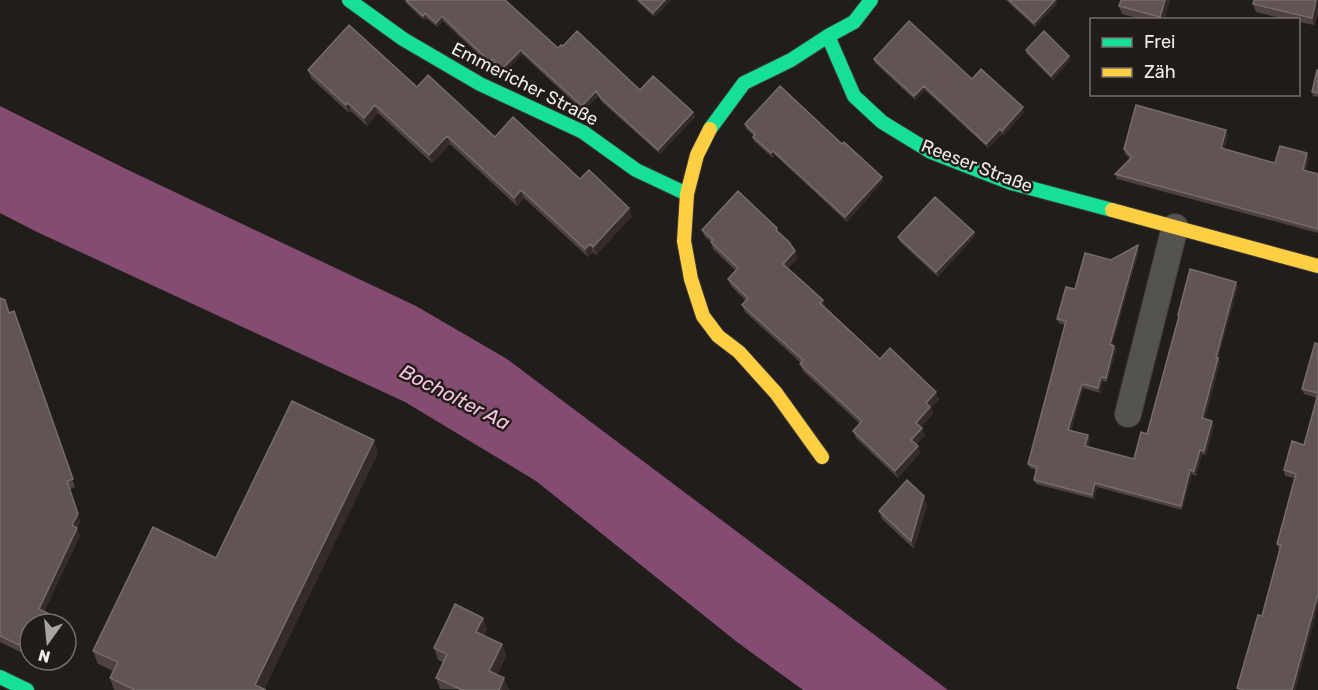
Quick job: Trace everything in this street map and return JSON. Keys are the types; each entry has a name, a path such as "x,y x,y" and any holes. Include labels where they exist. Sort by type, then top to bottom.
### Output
{"street":[{"name":"Emmericher Straße","path":"349,0 403,39 480,84 583,132 636,170 687,194"},
{"path":"822,457 776,393 739,352 718,336 703,315 691,279 684,241 687,194 697,155 711,127 744,83 791,60 854,22 871,0"},
{"name":"Reeser Straße","path":"828,36 854,96 882,122 931,153 1011,183 1318,266"},
{"path":"1128,414 1175,227"},
{"path":"0,677 27,690"}],"water":[{"name":"Bocholter Aa","path":"0,106 126,169 416,306 507,359 948,690 803,690 737,642 536,481 405,402 0,213"}],"building":[{"path":"406,0 505,0 558,48 563,46 577,31 640,90 653,76 693,112 658,150 596,91 582,106 521,50 502,69 492,59 490,62 442,16 436,23 425,13 423,16"},
{"path":"639,0 665,0 653,13"},
{"path":"1009,0 1055,0 1034,23"},
{"path":"1121,0 1165,0 1160,17 1119,6"},
{"path":"1254,0 1316,0 1312,18 1253,4"},
{"path":"909,21 972,79 981,69 1023,107 1002,131 1000,129 986,144 924,86 914,96 874,59"},
{"path":"349,25 417,87 428,75 495,137 513,117 580,179 589,170 629,208 593,247 590,244 585,249 521,190 514,198 447,136 429,155 375,105 364,118 348,103 346,105 308,70"},
{"path":"1044,31 1069,56 1051,76 1026,50"},
{"path":"1318,70 1318,93 1312,92"},
{"path":"780,86 842,144 844,142 882,177 845,217 773,151 771,153 753,137 755,134 745,124"},
{"path":"1136,105 1226,130 1221,148 1275,163 1280,146 1307,153 1303,170 1318,174 1318,229 1115,174 1132,157 1124,149"},
{"path":"738,191 789,242 795,251 783,264 823,300 820,303 880,359 890,348 936,392 926,403 930,407 916,423 922,428 911,440 918,446 895,471 853,431 862,421 800,364 803,360 742,305 748,298 728,279 738,268 702,230"},
{"path":"935,197 974,232 936,272 898,237"},
{"path":"1138,245 1110,344 1114,346 1106,378 1101,377 1098,388 1082,384 1068,430 1088,435 1085,446 1134,459 1141,432 1147,434 1190,269 1236,282 1202,418 1212,421 1204,451 1200,450 1194,471 1190,470 1181,506 1095,483 1092,495 1034,480 1037,467 1028,464 1066,321 1057,319 1066,287 1075,289 1085,253 1111,260"},
{"path":"0,298 5,300 9,313 14,311 73,479 67,481 78,514 72,525 77,528 39,609 45,612 18,612 18,644 0,636"},
{"path":"1315,343 1318,344 1318,393 1302,389"},
{"path":"1318,394 1318,594 1292,690 1244,690 1237,688 1258,615 1262,616 1281,545 1277,544 1296,474 1284,470 1292,441 1304,445"},
{"path":"292,401 374,440 255,685 266,690 135,690 110,678 118,662 93,651 153,527 216,558"},
{"path":"907,480 924,496 911,541 879,511"},
{"path":"455,604 483,618 476,632 502,644 489,671 504,678 499,690 462,690 436,678 447,654 434,648"}],"traffic: fast":[{"path":"349,0 403,39 480,84 583,132 636,170 687,194"},
{"path":"710,129 744,83 791,60 854,22 871,0"},
{"path":"828,36 854,96 882,122 931,152 1011,183 1112,210"},
{"path":"0,677 27,690"}],"traffic: slow":[{"path":"710,129 697,155 687,194 684,241 691,279 703,316 718,336 739,352 776,393 822,457"},
{"path":"1112,210 1318,266"}]}
